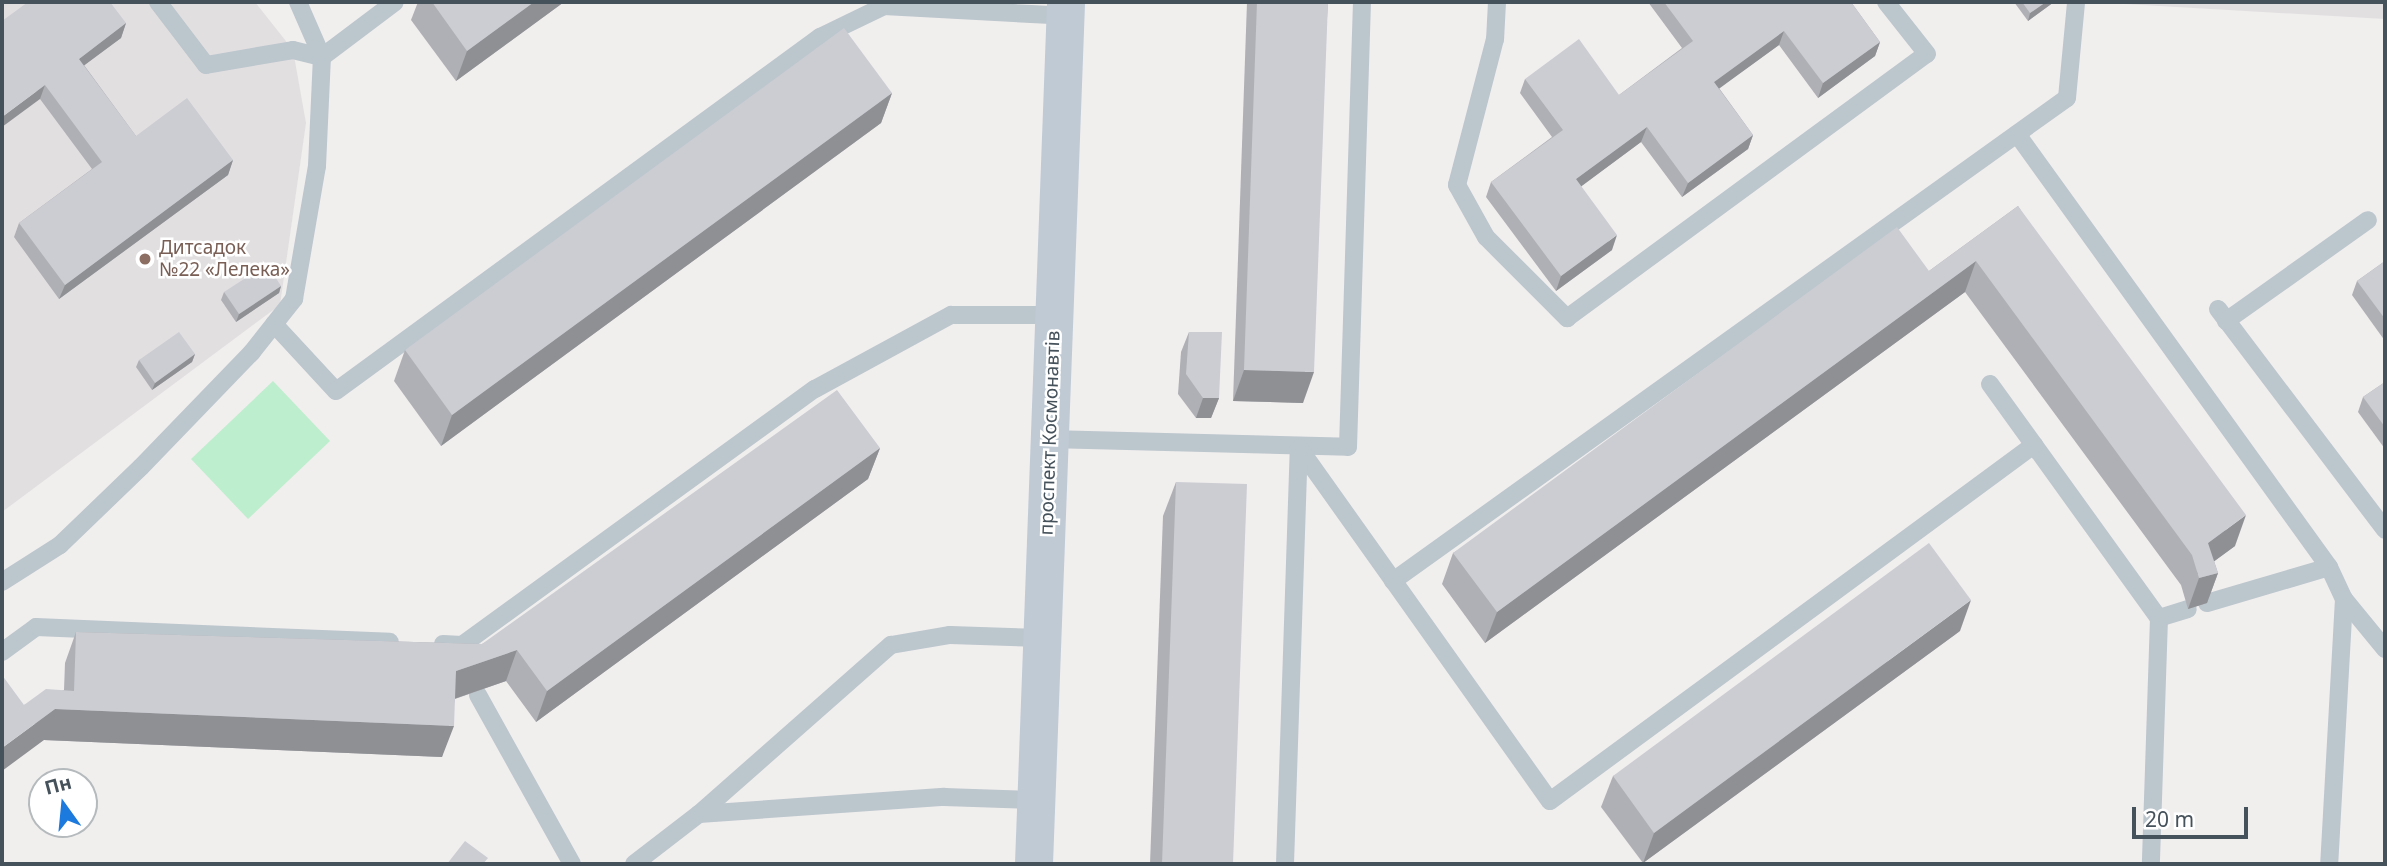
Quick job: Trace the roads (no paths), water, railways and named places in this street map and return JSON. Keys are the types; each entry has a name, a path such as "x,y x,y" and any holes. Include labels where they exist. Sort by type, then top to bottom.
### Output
{"main road":[{"name":"проспект Космонавтів","path":"1034,864 1066,9"}],"lane":[{"path":"159,2 206,65 293,50 322,57"},
{"path":"2,583 69,536 274,324 294,299 317,166 322,57 298,2"},
{"path":"322,57 395,2"},
{"path":"1049,439 1348,447 1362,2"},
{"path":"1497,2 1495,39 1457,185 1486,237 1567,317 1927,54 1886,2"},
{"path":"1393,581 2067,98 2076,2"},
{"path":"274,324 336,391 820,37 884,6 1066,9"},
{"path":"2017,134 2329,567 2344,599 2385,649"},
{"path":"2368,220 2222,315 2385,530"},
{"path":"2,652 36,627 462,645 815,389 951,315 1055,315"},
{"path":"1990,384 2159,618 2151,864"},
{"path":"1299,447 1550,801 2034,445"},
{"path":"1285,864 1299,447"},
{"path":"2207,603 2329,567"},
{"path":"2329,864 2344,599"},
{"path":"2159,618 2188,609"},
{"path":"635,864 699,814 891,645 950,635 1042,638"},
{"path":"462,645 468,665"},
{"path":"478,695 572,864"},
{"path":"699,814 944,797 1036,800"}],"place":[{"name":"Дитсадок №22 «Лелека»","path":"145,259"}]}
